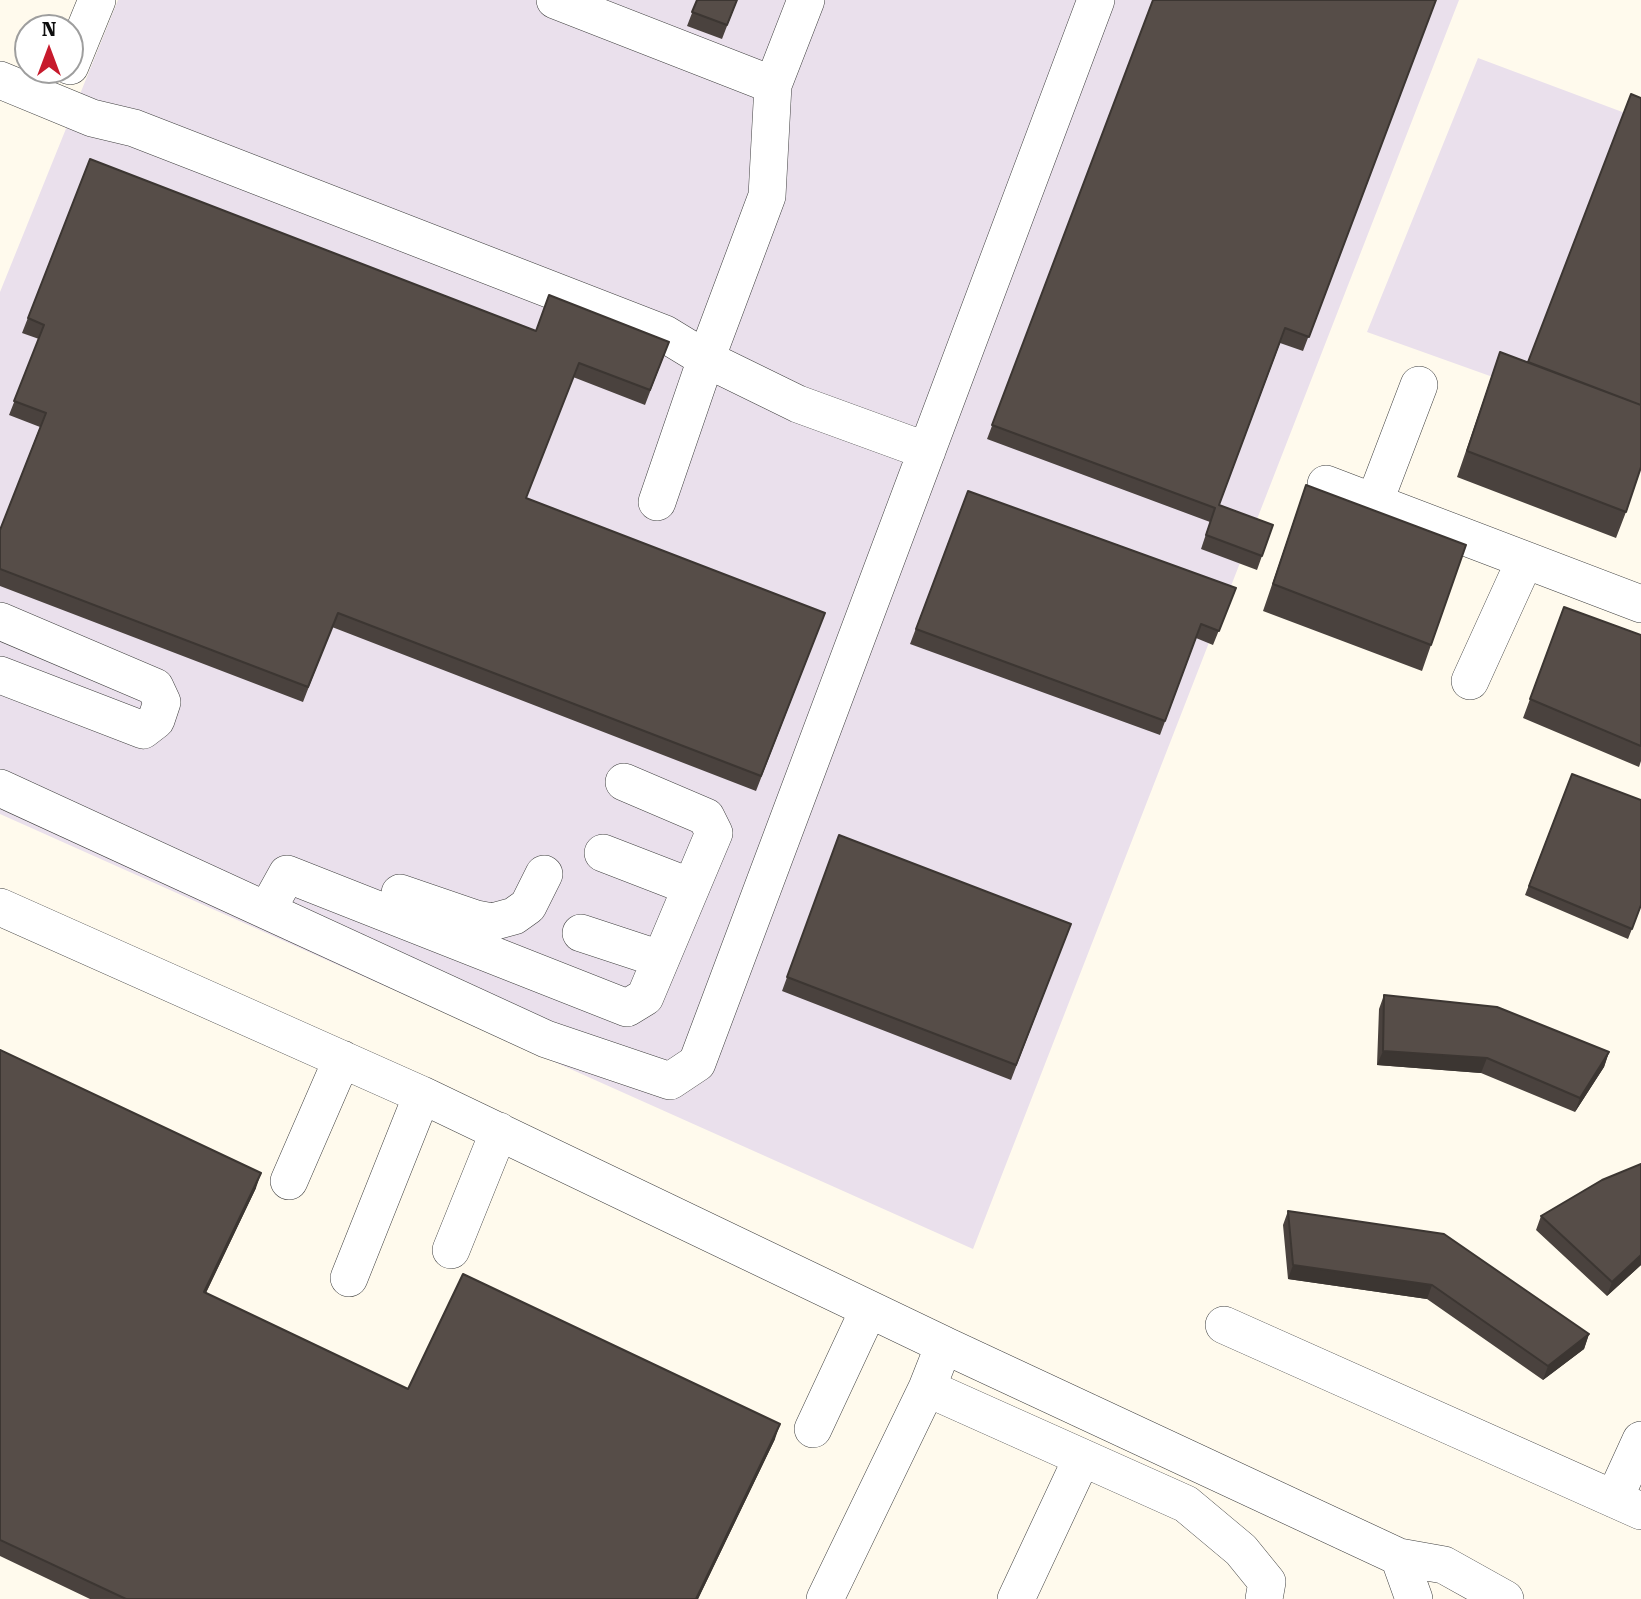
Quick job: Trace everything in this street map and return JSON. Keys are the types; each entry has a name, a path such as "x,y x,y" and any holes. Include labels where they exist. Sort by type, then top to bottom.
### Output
{"lane":[{"path":"84,32 97,0"},
{"path":"555,0 772,85"},
{"path":"657,502 706,359 768,197 772,85 806,0"},
{"path":"0,788 558,1043 670,1081 697,1063 1096,0"},
{"path":"68,84 92,118 134,128 665,334 706,359 798,404 927,451"},
{"path":"1374,503 1419,384"},
{"path":"1326,484 1641,604"},
{"path":"1470,681 1525,560"},
{"path":"0,621 155,687 162,702 156,720 143,730 0,675"},
{"path":"288,874 627,1008 645,997 714,833 706,817 624,782"},
{"path":"603,853 691,887"},
{"path":"267,910 288,874 305,863 492,922 514,916 528,906 544,874"},
{"path":"0,907 422,1095 944,1345 1399,1557 1444,1565 1505,1599"},
{"path":"581,933 660,960"},
{"path":"289,1181 342,1059"},
{"path":"349,1278 422,1095"},
{"path":"450,1250 499,1132"},
{"path":"813,1429 869,1309"},
{"path":"1224,1325 1627,1505 1641,1440"},
{"path":"825,1599 927,1388 944,1345"},
{"path":"927,1388 1186,1504 1241,1550 1267,1582 1264,1599"},
{"path":"1016,1599 1082,1458"},
{"path":"1399,1557 1414,1599"},
{"path":"1423,1599 1444,1565"}],"shaded area":[{"path":"118,0 1459,0 973,1249 0,814 0,292"},
{"path":"1478,58 1641,119 1641,430 1367,332"}],"building":[{"path":"697,0 737,0 727,25 692,12"},
{"path":"1153,0 1436,0 1309,337 1285,328 1219,505 1273,525 1262,556 1206,535 1215,508 992,425"},
{"path":"1631,94 1641,98 1641,405 1528,362"},
{"path":"90,159 536,331 549,295 669,342 650,390 579,363 526,498 825,613 761,776 338,613 308,687 0,569 0,530 46,413 14,401 44,325 28,318"},
{"path":"1500,352 1641,405 1641,467 1626,512 1467,451"},
{"path":"1306,485 1466,545 1431,645 1273,584"},
{"path":"968,491 1236,588 1219,631 1201,624 1165,721 916,629"},
{"path":"1564,607 1641,635 1641,746 1530,699"},
{"path":"1572,774 1641,800 1641,905 1632,929 1529,886"},
{"path":"839,835 1071,924 1016,1065 787,977"},
{"path":"1384,995 1497,1007 1609,1052 1580,1098 1487,1058 1383,1051"},
{"path":"0,1050 261,1173 204,1292 408,1389 463,1274 780,1424 696,1599 126,1599 0,1540"},
{"path":"1641,1164 1641,1255 1612,1282 1541,1216 1602,1180"},
{"path":"1288,1211 1444,1234 1589,1334 1548,1366 1432,1285 1293,1265"}]}
